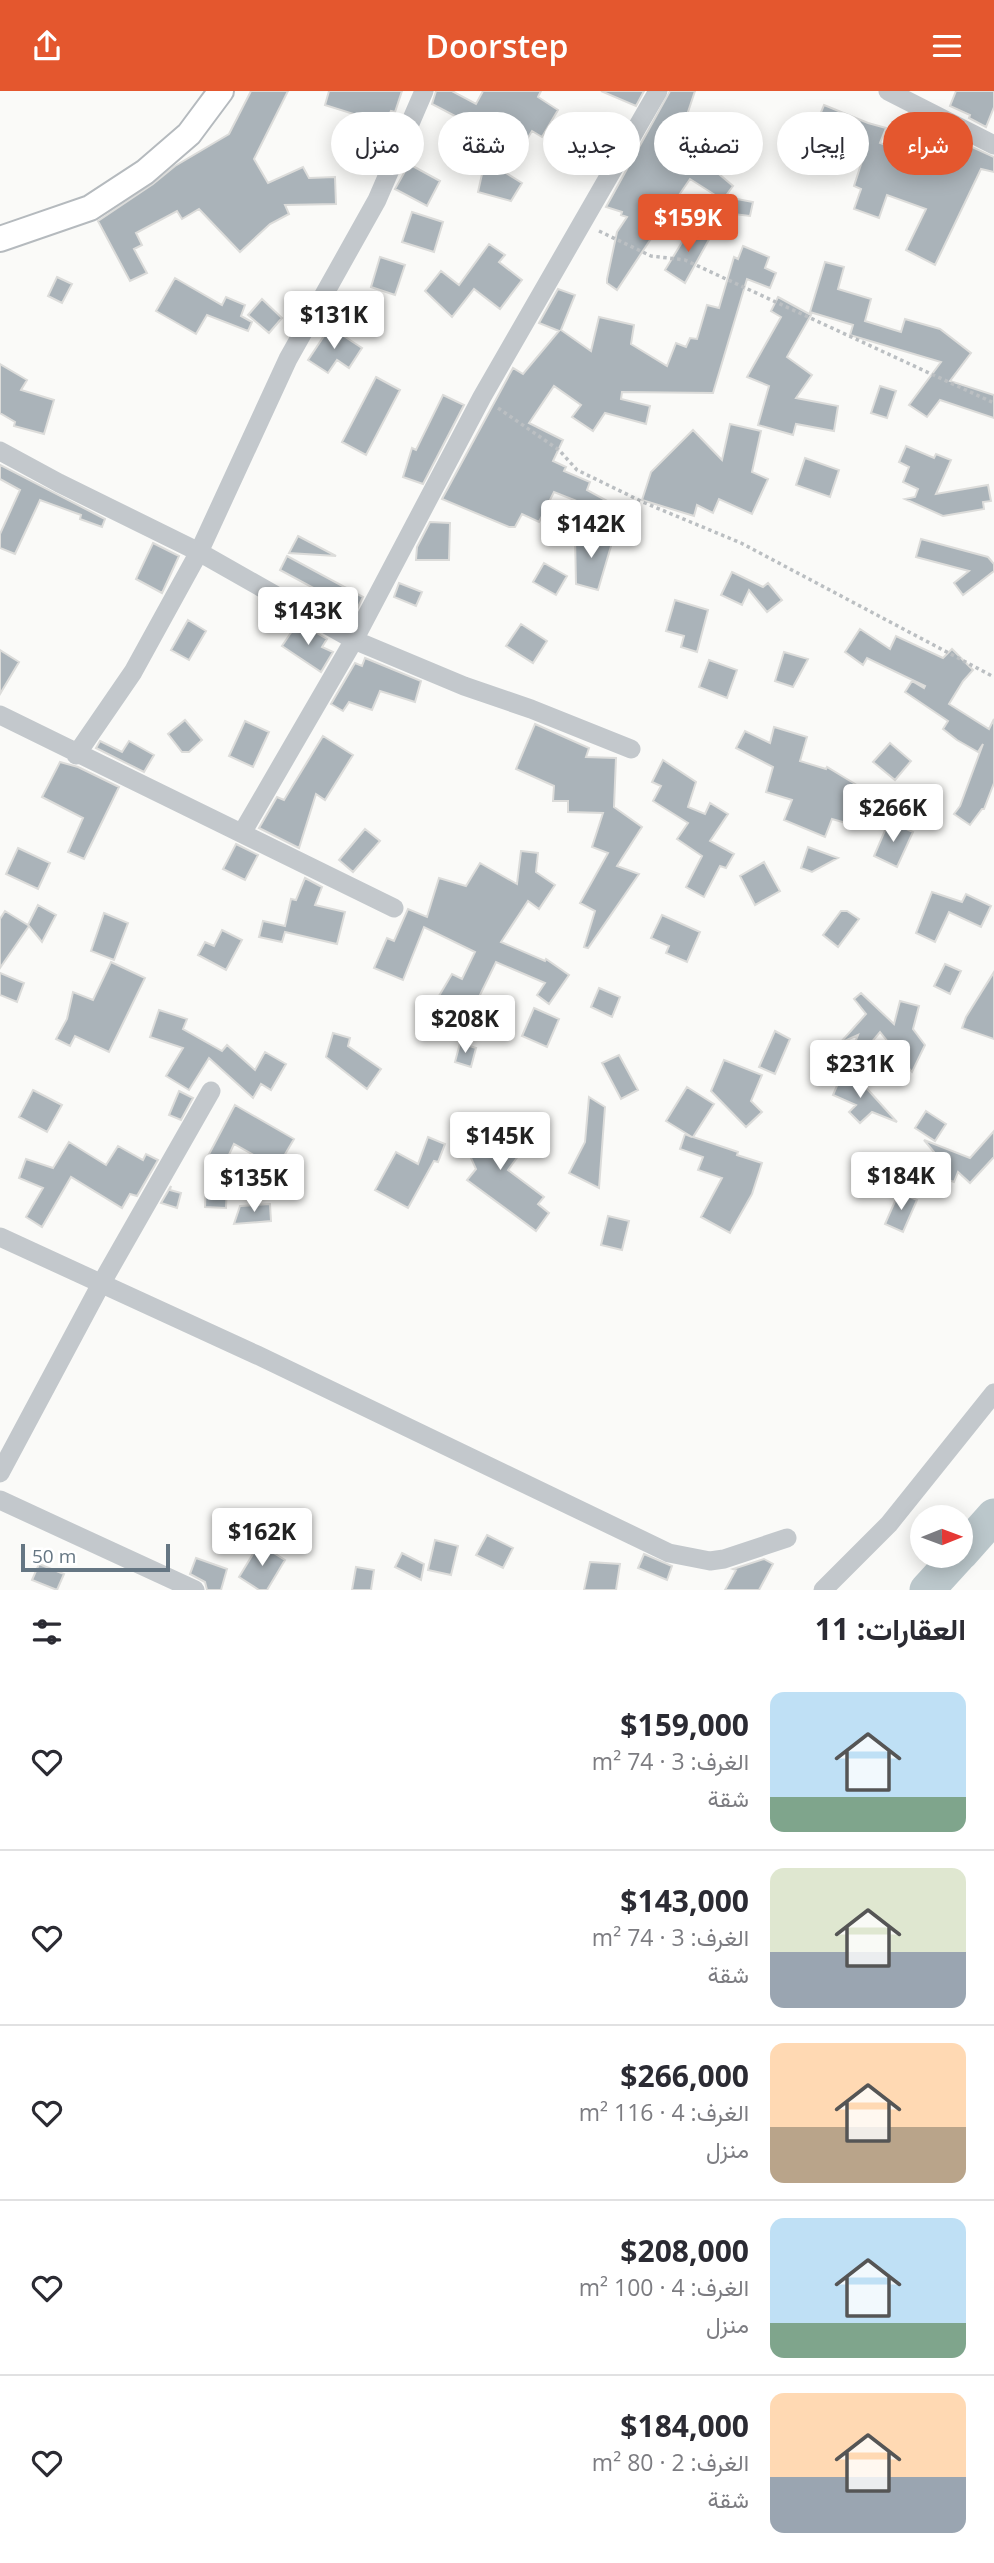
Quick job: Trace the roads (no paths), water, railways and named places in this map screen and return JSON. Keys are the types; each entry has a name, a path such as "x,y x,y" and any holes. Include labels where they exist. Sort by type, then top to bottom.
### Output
{"main road":[{"path":"0,239 90,208 145,172 189,134 221,91"}],"street":[{"path":"76,755 133,672 199,552 288,359 377,200 424,91"},
{"path":"242,833 354,640 482,397 658,91"},
{"path":"888,91 994,145"},
{"path":"0,451 199,552 354,640 464,686 531,709 631,749"},
{"path":"0,715 76,755 394,908"},
{"path":"0,1473 101,1284 211,1091"},
{"path":"0,1237 257,1355 669,1553 710,1561 787,1538"},
{"path":"823,1590 888,1524 994,1393"},
{"path":"0,1500 195,1590"}],"waterway":[{"path":"973,1540 994,1516"},
{"path":"927,1590 947,1568"}]}
